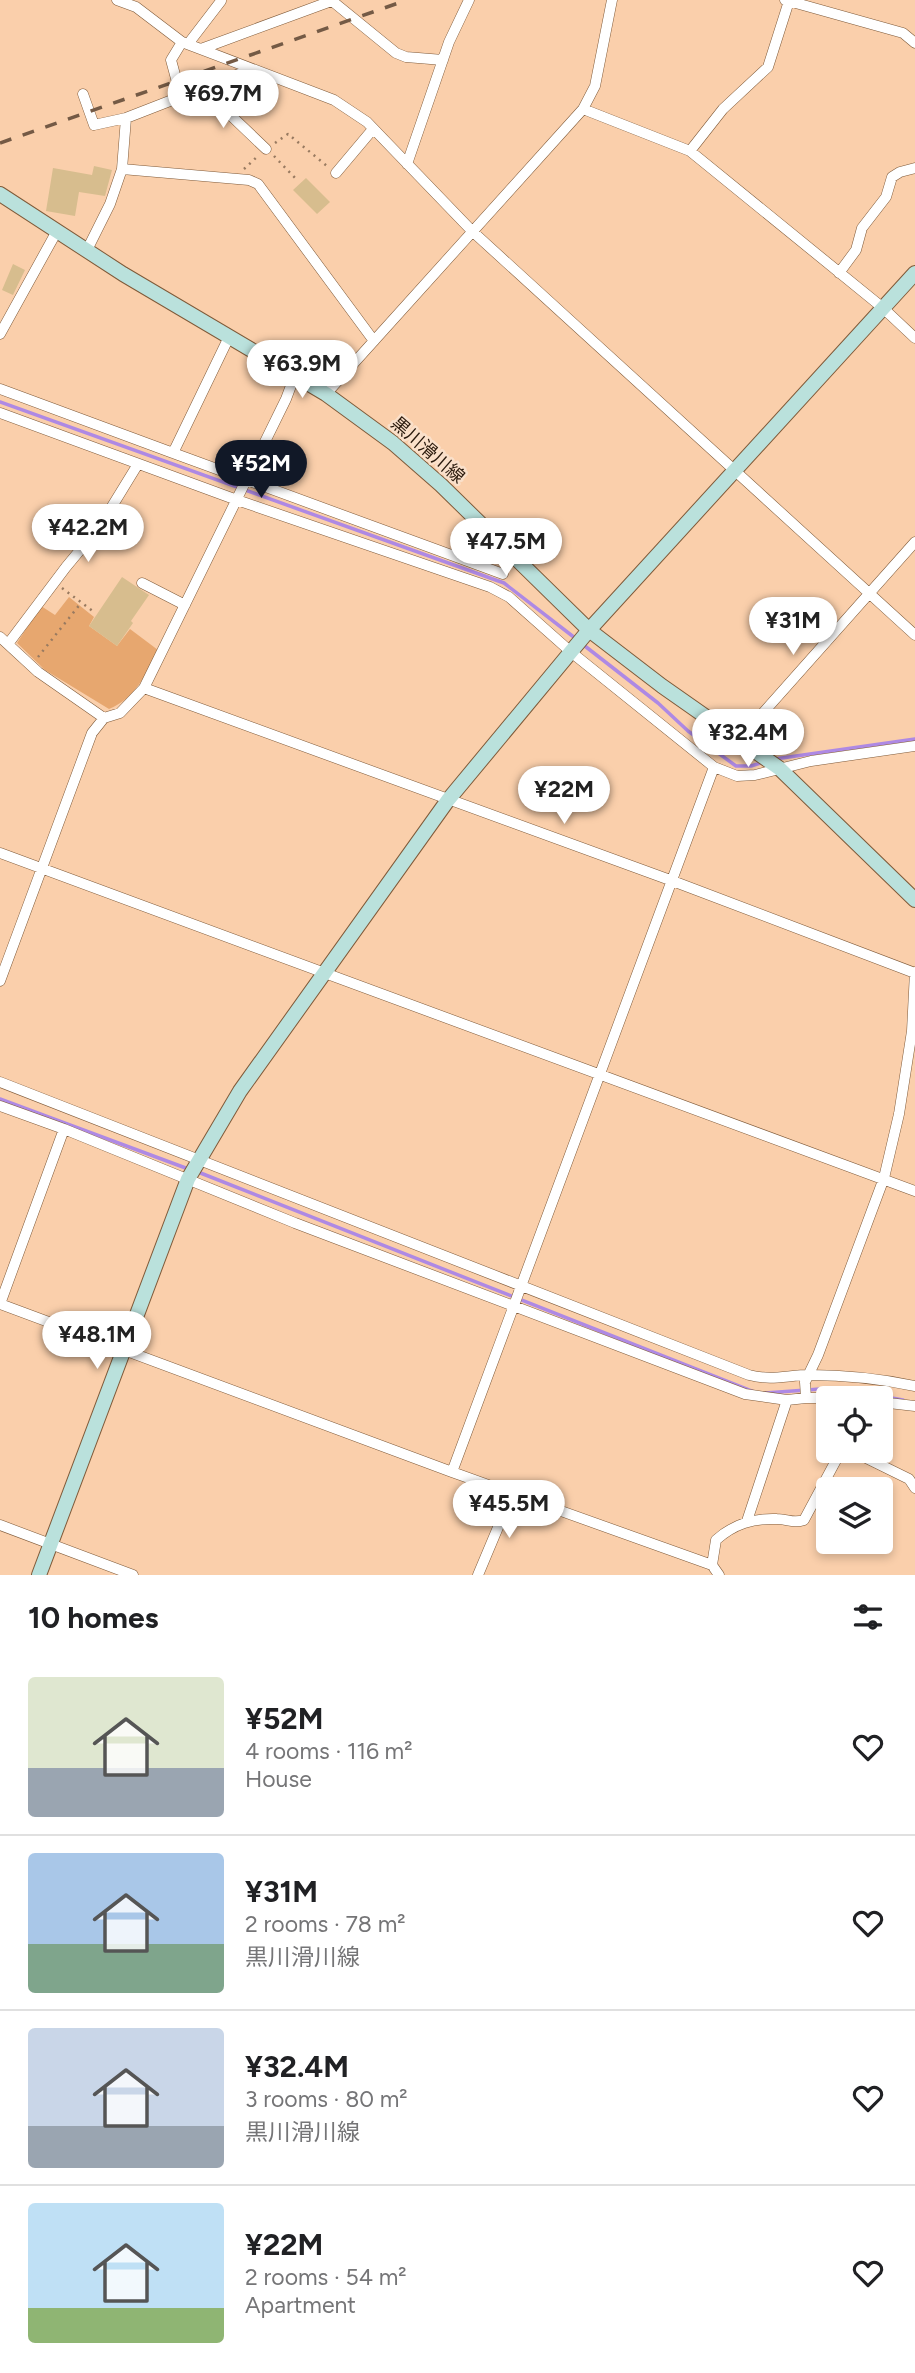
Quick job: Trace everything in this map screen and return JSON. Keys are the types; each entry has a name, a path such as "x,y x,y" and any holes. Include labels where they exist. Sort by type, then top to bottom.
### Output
{"street":[{"path":"117,0 136,7 185,43 334,100 373,129 472,231 915,635"},
{"path":"201,49 332,0 396,52 406,57 443,60"},
{"path":"407,164 443,60 469,0"},
{"path":"326,394 583,109 594,86 612,0"},
{"path":"690,151 723,108 768,67 787,0 903,33 915,43"},
{"path":"181,97 171,60 221,1"},
{"path":"83,94 94,125 125,118 252,69"},
{"path":"202,88 266,149"},
{"path":"583,109 690,151 915,338"},
{"path":"87,250 110,204 122,169 125,118"},
{"path":"336,173 373,129"},
{"path":"839,273 856,250 862,228 886,197 892,177 915,167"},
{"path":"122,169 242,179 258,184 374,341"},
{"name":"黒川滑川線","path":"0,194 87,250 326,394 393,443 441,485 589,630 738,741 779,768 912,891"},
{"path":"0,334 57,231"},
{"path":"39,1575 188,1180 240,1091 448,800 570,652 915,273"},
{"path":"173,453 229,337"},
{"path":"0,981 92,733 104,718 120,713 144,688 286,399 295,375"},
{"path":"0,389 503,574"},
{"path":"0,413 237,500 490,587 509,597 570,652 713,767 737,776 755,775 811,761 915,746"},
{"path":"104,718 70,697 4,641 100,526 138,464"},
{"path":"738,741 915,542"},
{"path":"142,583 185,605"},
{"path":"144,688 670,880 915,973 910,1043 899,1114 884,1178 818,1355 806,1378 806,1396"},
{"path":"452,1472 713,767"},
{"path":"0,853 915,1191"},
{"path":"0,1082 749,1376 767,1380 806,1378 890,1381 915,1385"},
{"path":"0,1106 513,1307 745,1394 787,1400 816,1397"},
{"path":"64,1129 0,1304 512,1494 712,1565 719,1575"},
{"path":"747,1521 787,1400"},
{"path":"893,1403 915,1406"},
{"path":"712,1565 716,1540 729,1528 747,1521 780,1518 795,1524 804,1520 835,1463"},
{"path":"876,1463 909,1479 915,1488"},
{"path":"478,1575 512,1494"},
{"path":"0,1525 133,1575"}],"path":[{"path":"242,179 244,167 288,134 336,173"},
{"path":"266,149 298,181"},
{"path":"54,582 94,612"},
{"path":"38,657 81,603"}],"shaded area":[{"path":"69,597 94,617 89,626 117,646 130,629 158,650 133,692 109,709 45,670 17,643 41,606 55,615"}],"building":[{"path":"94,166 112,170 105,196 79,192 75,216 46,211 53,168 92,175"},
{"path":"306,178 330,202 317,214 293,190"},
{"path":"13,264 25,270 13,295 2,290"},
{"path":"122,577 149,595 117,646 89,626"}],"waterway":[{"path":"0,402 504,583 575,638"},
{"path":"581,643 658,703 688,731 736,766 751,766 764,762"},
{"path":"775,759 915,739"},
{"path":"0,1099 191,1170"},
{"path":"198,1172 754,1392"},
{"path":"765,1393 834,1388 903,1400"}],"railway":[{"path":"0,143 407,0"}]}
